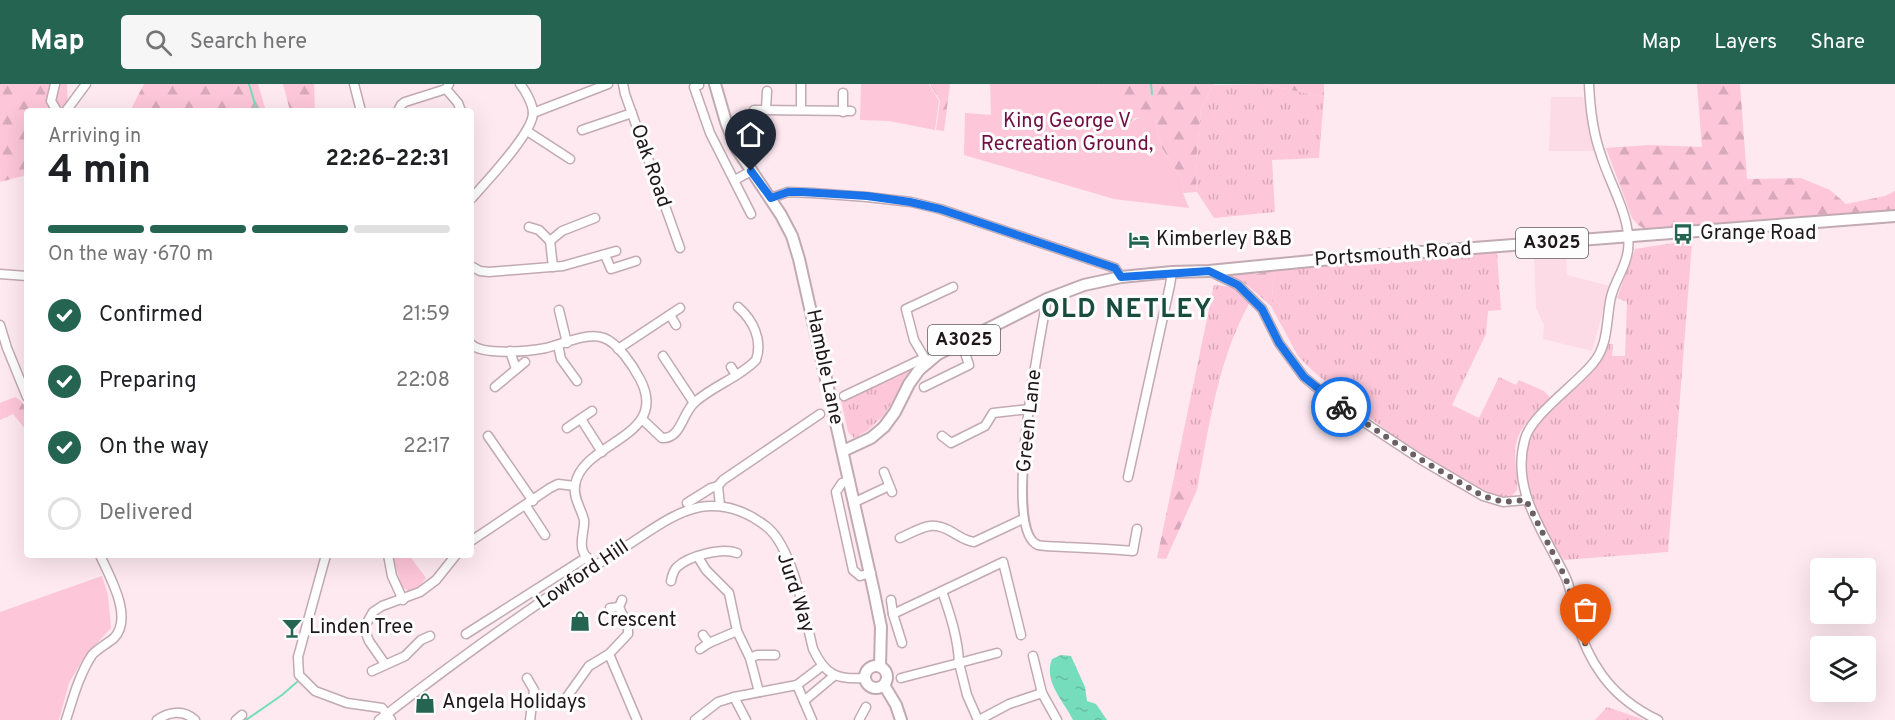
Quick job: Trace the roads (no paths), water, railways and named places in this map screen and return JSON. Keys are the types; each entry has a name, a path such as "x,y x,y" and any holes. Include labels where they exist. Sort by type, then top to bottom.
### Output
{"main road":[{"name":"Hamble Lane","path":"715,84 737,149 771,198 792,236 800,259 871,573 881,627 880,666"},
{"name":"Portsmouth Road","path":"843,451 871,438 884,427 925,360 1047,299 1084,285 1121,277 1172,272 1209,271 1342,258 1895,216"},
{"path":"880,666 888,675 884,685 877,688 871,687 865,678 869,668 880,666"},
{"path":"884,685 896,705 901,720"}],"street":[{"path":"55,84 51,101 55,108"},
{"path":"68,108 86,84"},
{"path":"354,84 360,108"},
{"path":"474,194 527,131 533,113 525,90 520,84"},
{"path":"533,113 608,84"},
{"name":"Oak Road","path":"623,84 680,248"},
{"path":"801,84 801,110"},
{"path":"1589,84 1590,103 1600,154 1625,220 1628,237 1626,263 1611,295 1603,346 1596,360 1538,418 1525,436 1521,458 1522,485 1526,500 1566,579 1583,639 1601,674 1620,698 1658,720"},
{"path":"699,85 694,87 710,133 752,214"},
{"path":"400,108 405,102 447,86 460,108"},
{"path":"766,110 767,91"},
{"path":"754,110 847,111 843,93"},
{"path":"582,130 632,113"},
{"path":"527,131 570,159"},
{"path":"735,180 751,171"},
{"path":"771,198 795,192 867,196 910,202 940,209 1115,268 1121,277"},
{"path":"550,241 562,231 595,218"},
{"path":"529,227 539,230 550,241 553,267"},
{"path":"474,269 489,272 553,267 616,251"},
{"path":"605,255 611,269 636,261"},
{"path":"1209,271 1238,285 1262,309 1279,343 1304,377 1335,403 1420,459 1483,496 1503,502 1526,500"},
{"path":"1128,477 1172,272"},
{"path":"0,274 24,276"},
{"path":"844,396 925,360 914,340 906,309 949,285"},
{"name":"Green Lane","path":"1047,299 1025,431 1023,519 1034,542 1038,545 1133,551 1137,529"},
{"path":"642,419 662,438 670,438 675,434 683,417 694,403 734,371 751,365 758,354 756,332 750,318 738,307"},
{"path":"618,349 680,308"},
{"path":"559,310 563,344 561,359 577,381"},
{"path":"670,315 676,326"},
{"path":"0,325 24,390"},
{"path":"474,348 487,351 544,348 595,336 611,342 636,372 644,389 645,410 642,419 635,428 585,466 578,475 575,486 584,525 582,551 593,567"},
{"path":"924,387 969,365 961,341"},
{"path":"510,351 516,369"},
{"path":"663,356 694,403"},
{"path":"495,387 525,362"},
{"path":"942,436 951,442 985,426 993,413 1029,409"},
{"path":"567,428 592,411"},
{"path":"687,503 718,486 741,466 818,417"},
{"path":"580,419 602,452"},
{"path":"488,435 529,503 545,535"},
{"path":"855,502 890,489 884,472"},
{"path":"850,481 842,483 836,492 853,570 860,576 871,573"},
{"path":"474,539 558,484 575,486"},
{"path":"718,486 720,506"},
{"name":"Lowford Hill","path":"389,717 439,676 593,567 674,516 699,507 720,506"},
{"name":"Jurd Way","path":"720,506 741,511 769,528 788,556 813,649 822,666"},
{"path":"900,538 935,524 967,541 974,542 1023,519"},
{"path":"671,575 683,563 699,557 722,550 737,553"},
{"path":"466,634 587,557"},
{"path":"699,557 706,570 729,593 733,603 736,631 750,658 759,692"},
{"path":"66,720 82,673 94,653 115,637 120,628 121,607 101,558"},
{"path":"325,558 298,657 299,675 315,691 347,703 377,707 389,717"},
{"path":"389,558 392,576 403,600"},
{"path":"385,664 369,641 364,628 373,612 382,606 420,592 436,580 454,558"},
{"path":"893,614 1003,562 1021,635"},
{"path":"942,591 967,695 978,720 1010,704 1042,693"},
{"path":"891,600 893,614 903,643"},
{"path":"564,701 588,666 609,654 628,634 621,603 610,608"},
{"path":"700,649 706,639 736,631"},
{"path":"372,671 405,656 421,640 430,636"},
{"path":"750,658 770,652"},
{"path":"901,678 997,653"},
{"path":"609,654 637,720"},
{"path":"1033,656 1042,693 1057,720"},
{"path":"694,720 718,702 797,686 822,666 842,678 865,678"},
{"path":"804,701 835,675"},
{"path":"527,678 534,690 530,720"},
{"path":"797,686 813,720"},
{"path":"570,693 576,702"},
{"path":"735,697 746,720"},
{"path":"859,720 866,708"},
{"path":"155,717 175,712 189,715 195,720"},
{"path":"379,720 389,717"}],"water":[{"path":"1061,655 1071,656 1085,687 1087,701 1096,704 1107,720 1073,720 1050,676 1052,659"}],"waterway":[{"path":"249,84 256,108"},
{"path":"1151,84 1152,94"},
{"path":"246,720 297,682"}],"place":[{"name":"Grange Road","path":"1683,234"},
{"name":"Kimberley B&B","path":"1139,240"},
{"name":"Crescent","path":"580,621"},
{"name":"Linden Tree","path":"292,628"},
{"name":"Angela Holidays","path":"425,703"}],"district":[{"name":"OLD NETLEY","path":"1127,310"}],"park label":[{"name":"King George V Recreation Ground,","path":"1067,134"}]}
